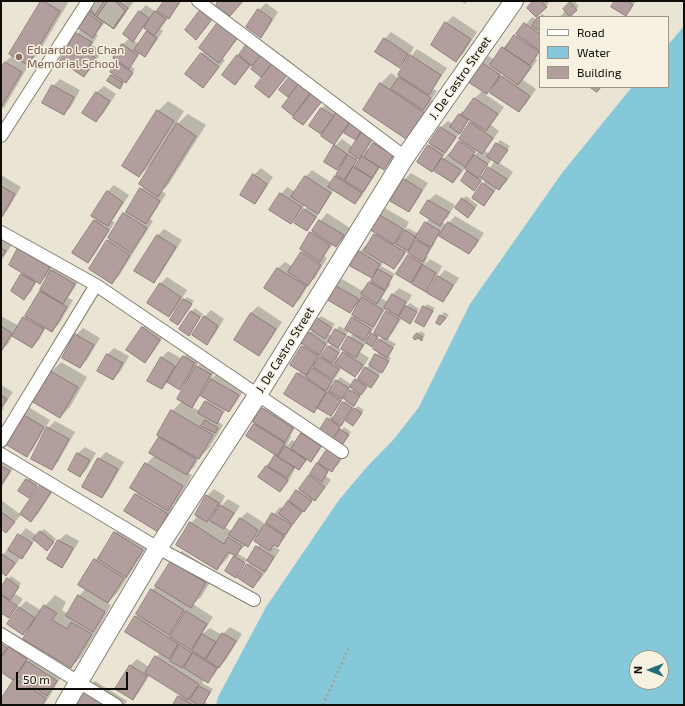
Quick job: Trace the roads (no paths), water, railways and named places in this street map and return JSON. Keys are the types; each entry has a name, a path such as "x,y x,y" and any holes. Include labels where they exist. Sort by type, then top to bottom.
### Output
{"main road":[{"name":"J. De Castro Street","path":"65,705 158,548 257,396 405,157 514,1"}],"street":[{"path":"1,136 88,1"},
{"path":"198,1 405,157"},
{"path":"1,232 96,285 257,396 342,452"},
{"path":"1,441 96,285"},
{"path":"1,454 158,548 254,600"},
{"path":"1,634 116,705"}],"water":[{"path":"684,26 684,705 216,705 218,697 266,607 339,500 366,468 394,439 419,407 470,304 562,173 631,88 669,88 669,44"}],"place":[{"name":"Eduardo Lee Chan Memorial School","path":"19,57"}]}
